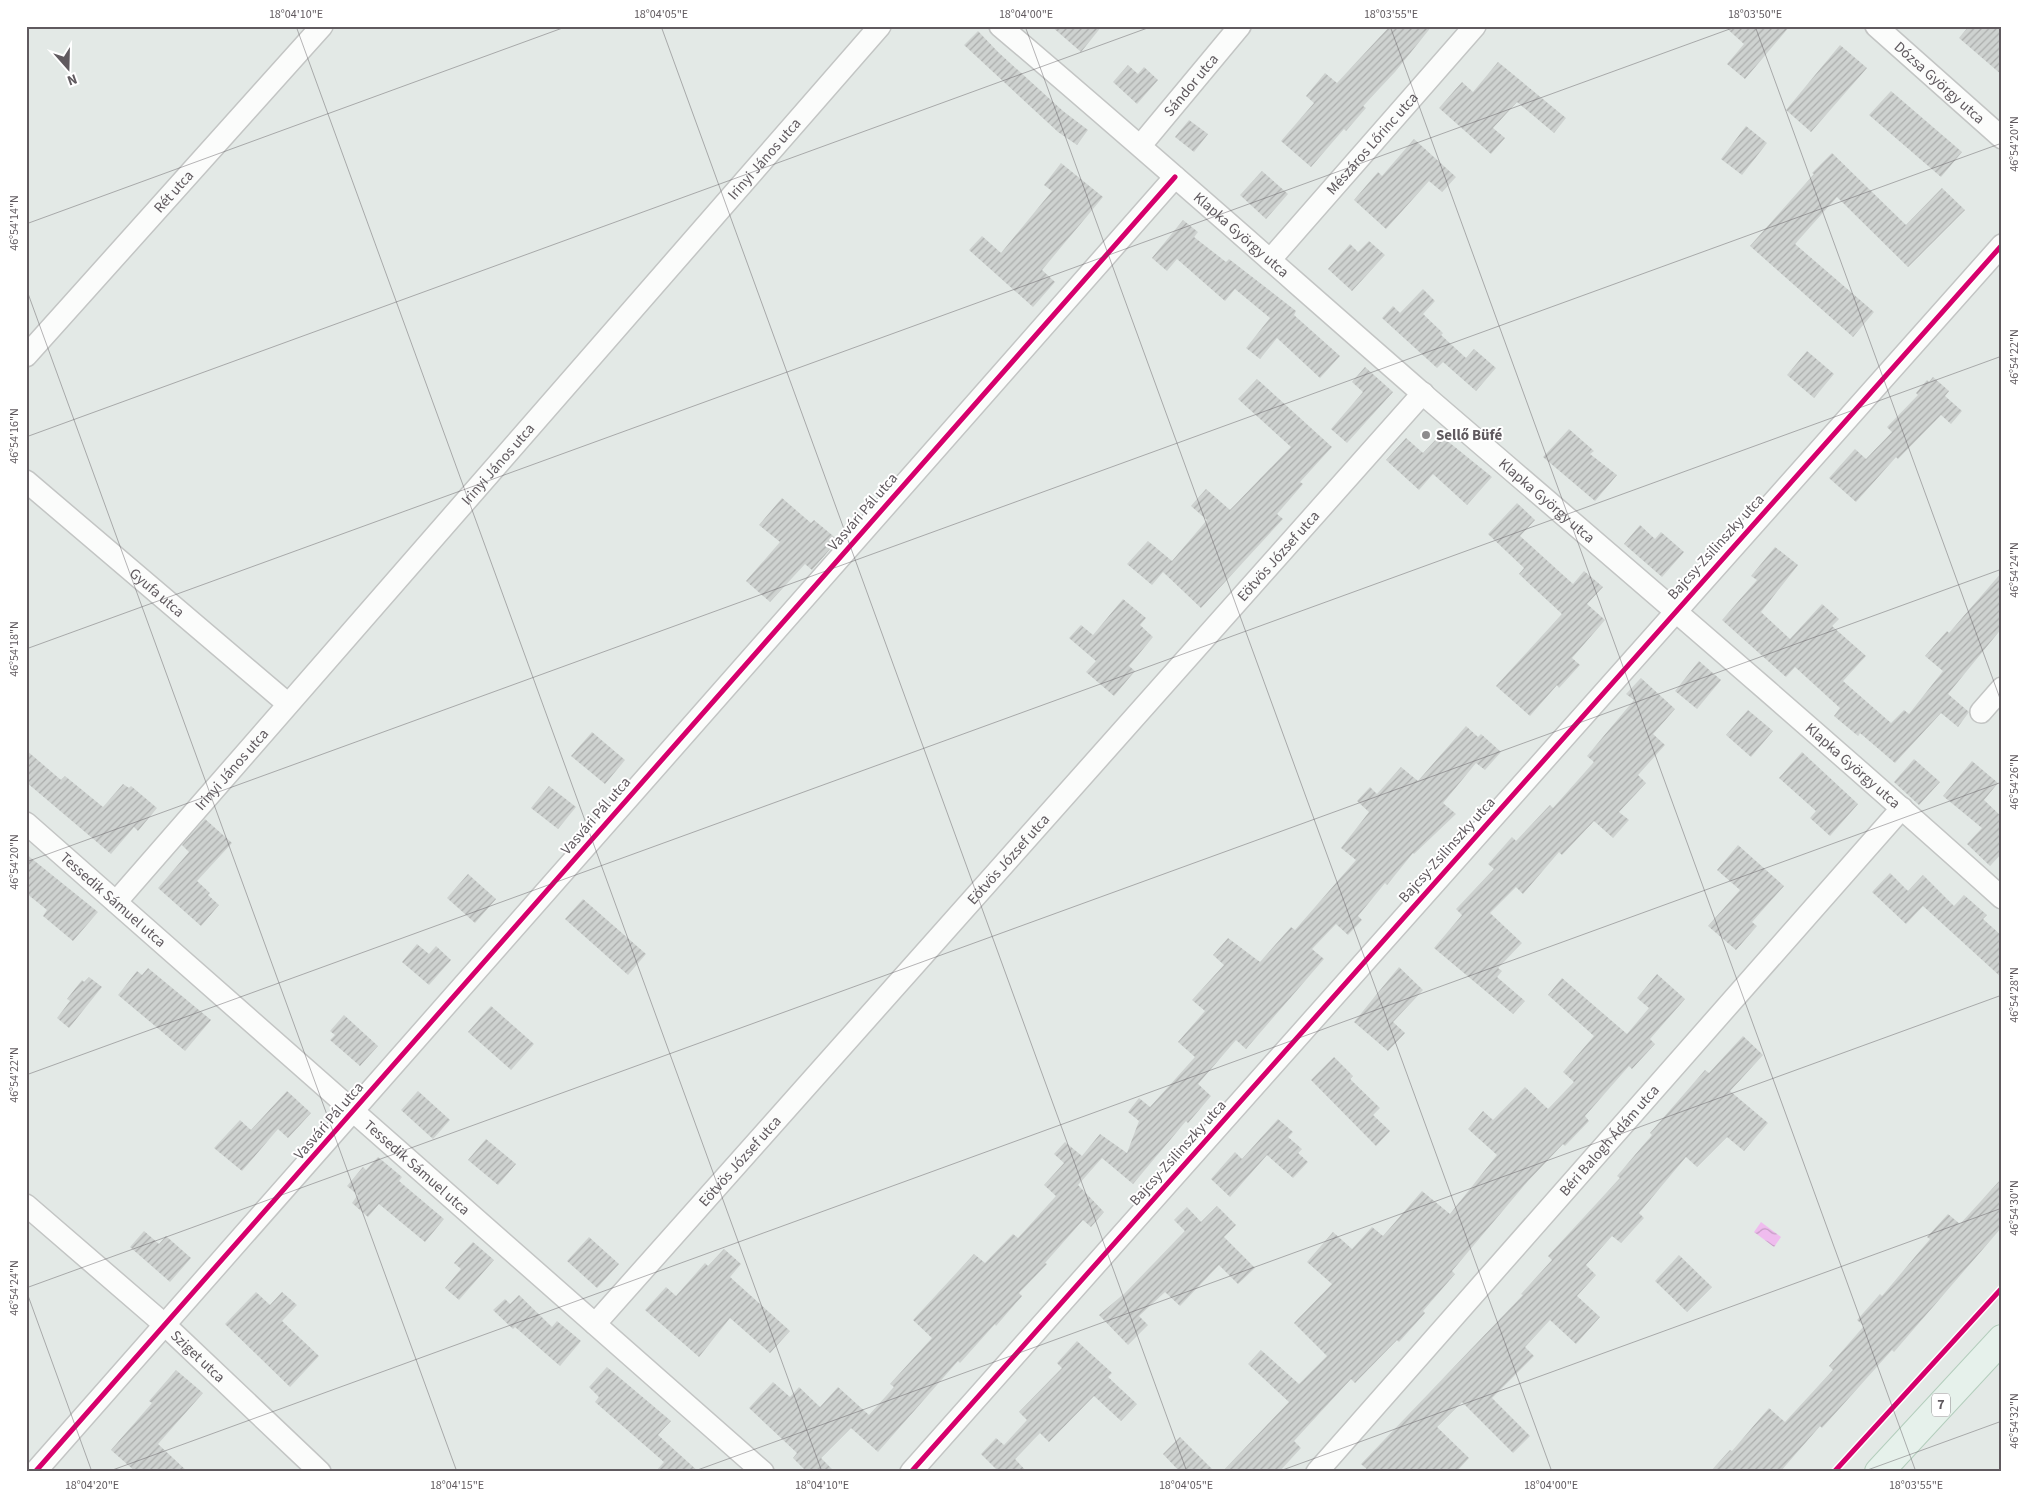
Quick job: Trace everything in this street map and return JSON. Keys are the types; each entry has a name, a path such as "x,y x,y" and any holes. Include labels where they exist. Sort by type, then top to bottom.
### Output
{"main road":[{"name":"7","path":"1880,1472 2002,1339"}],"street":[{"name":"Rét utca","path":"26,356 322,26"},
{"name":"Irinyi János utca","path":"116,902 880,26"},
{"name":"Klapka György utca","path":"1000,26 1141,145 1270,260 1902,808 2002,898"},
{"name":"Sándor utca","path":"1141,145 1240,26"},
{"name":"Mészáros Lőrinc utca","path":"1270,260 1475,26"},
{"name":"Dózsa György utca","path":"1876,26 2002,138"},
{"name":"Vasvári Pál utca","path":"35,1472 1175,177"},
{"name":"Bajcsy-Zsilinszky utca","path":"911,1472 2002,245"},
{"name":"Eötvös József utca","path":"595,1324 1423,393"},
{"name":"Gyufa utca","path":"26,480 288,704"},
{"path":"1981,712 2002,688"},
{"name":"Béri Balogh Ádám utca","path":"1317,1472 1902,808"},
{"name":"Tessedik Sámuel utca","path":"26,823 762,1472"},
{"name":"Sziget utca","path":"26,1206 165,1325 320,1472"}],"water":[{"path":"1761,1222 1781,1237 1774,1247 1754,1232"}],"building":[{"path":"1051,26 1102,26 1081,52"},
{"path":"1390,26 1432,26 1395,72 1363,106 1366,108 1346,131 1344,129 1311,167 1281,141 1314,103 1306,96 1325,73 1337,83"},
{"path":"1724,26 1790,26 1745,79 1727,64 1744,44"},
{"path":"1969,26 2002,26 2002,75 1959,38"},
{"path":"978,31 998,52 1063,111 1088,130 1077,145 1058,132 964,45"},
{"path":"1840,45 1867,68 1811,132 1786,110"},
{"path":"1498,62 1566,118 1554,133 1517,102 1493,128 1505,138 1491,154 1439,108 1462,82 1473,92"},
{"path":"1128,65 1138,74 1144,67 1158,80 1137,104 1113,82"},
{"path":"1891,91 1962,152 1941,177 1869,115"},
{"path":"1189,120 1208,134 1194,152 1175,137"},
{"path":"1746,126 1767,143 1742,175 1721,159"},
{"path":"1414,139 1456,177 1442,192 1429,181 1386,229 1354,200 1378,172 1382,176"},
{"path":"1832,153 1906,225 1942,188 1965,210 1908,267 1837,197 1795,244 1874,312 1853,337 1750,246 1814,174 1812,173"},
{"path":"1061,163 1103,197 1042,270 1055,282 1033,307 969,250 982,236 1001,253 1052,191 1044,185"},
{"path":"1262,171 1288,194 1266,219 1240,195"},
{"path":"1183,220 1198,232 1194,237 1226,262 1229,259 1296,311 1294,315 1340,356 1320,378 1277,338 1260,359 1246,348 1270,318 1235,289 1225,301 1177,259 1167,271 1152,258"},
{"path":"1369,241 1385,255 1352,291 1328,269 1350,244 1358,252"},
{"path":"1423,289 1435,301 1423,314 1443,333 1441,335 1466,358 1474,349 1496,368 1476,391 1443,362 1437,368 1382,318 1393,306 1400,313"},
{"path":"1807,351 1834,374 1814,398 1787,375"},
{"path":"1365,367 1393,392 1347,443 1331,429 1363,392 1352,382"},
{"path":"1933,377 1949,391 1945,396 1962,411 1951,424 1941,415 1898,459 1896,457 1856,502 1829,478 1855,449 1866,459 1892,432 1887,427 1918,395 1916,393 1927,380 1929,382"},
{"path":"1257,379 1332,447 1300,482 1303,484 1277,514 1283,519 1201,608 1163,572 1152,585 1127,564 1148,541 1172,561 1207,520 1191,506 1206,489 1230,510 1291,447 1238,399"},
{"path":"1569,429 1594,451 1590,454 1617,475 1595,501 1543,457"},
{"path":"1440,435 1492,477 1467,505 1433,474 1419,490 1386,460 1406,438 1423,453"},
{"path":"782,498 811,523 814,520 838,540 812,570 805,564 770,602 746,581 780,542 759,525"},
{"path":"1517,503 1535,520 1520,536 1573,584 1584,571 1603,587 1587,604 1605,620 1572,658 1580,665 1559,688 1557,685 1530,716 1496,686 1562,614 1519,574 1524,568 1488,534"},
{"path":"1640,525 1655,539 1661,532 1684,552 1662,577 1624,544"},
{"path":"1775,547 1798,565 1761,612 1790,639 1822,604 1839,619 1832,626 1866,656 1843,681 1891,723 1904,710 1909,714 1943,671 1925,656 1947,631 1949,633 2002,572 2002,628 1948,694 1969,712 1958,727 1941,713 1895,763 1860,733 1858,736 1834,716 1840,708 1795,667 1786,677 1722,620 1757,580 1751,576"},
{"path":"1123,599 1146,618 1140,625 1153,637 1129,666 1135,671 1114,696 1086,672 1096,661 1069,638 1081,625 1093,635"},
{"path":"1699,661 1721,680 1697,709 1675,691"},
{"path":"1641,678 1675,709 1653,734 1665,745 1638,775 1646,783 1619,812 1629,820 1613,838 1594,821 1562,855 1559,852 1523,894 1516,887 1490,913 1522,943 1498,968 1502,971 1497,977 1525,1001 1513,1014 1434,948 1462,915 1456,909 1494,869 1488,864 1512,837 1516,841 1550,805 1553,808 1594,762 1587,756 1634,700 1626,694"},
{"path":"1748,710 1773,731 1751,757 1726,735"},
{"path":"1466,726 1478,737 1481,734 1501,752 1485,770 1476,763 1443,803 1456,814 1413,853 1387,885 1385,883 1358,916 1362,920 1348,935 1336,924 1312,949 1324,959 1246,1049 1236,1040 1198,1084 1211,1096 1188,1123 1186,1121 1133,1184 1102,1158 1078,1185 1104,1212 1091,1227 1083,1220 1045,1263 1047,1264 1019,1293 1022,1296 996,1326 995,1324 960,1363 958,1361 878,1452 851,1428 821,1458 835,1472 807,1472 793,1458 797,1453 749,1408 773,1382 790,1397 799,1387 820,1407 838,1387 869,1415 894,1387 890,1384 932,1338 913,1320 974,1254 985,1263 1013,1234 1018,1238 1056,1196 1044,1185 1064,1163 1054,1154 1065,1142 1082,1156 1100,1134 1127,1153 1139,1121 1128,1112 1139,1098 1150,1107 1195,1057 1178,1042 1205,1011 1192,1000 1224,965 1213,955 1228,938 1260,962 1291,927 1295,930 1356,860 1341,848 1369,812 1357,801 1370,787 1377,794 1401,767 1418,781"},
{"path":"592,732 625,760 605,784 571,756"},
{"path":"26,750 61,780 65,776 103,807 123,784 129,788 131,786 157,808 138,831 134,827 111,854 26,782"},
{"path":"1802,752 1858,804 1830,836 1810,818 1816,811 1779,778"},
{"path":"1914,759 1940,782 1919,805 1894,782"},
{"path":"1972,761 1998,783 1984,800 2002,817 2002,853 1990,866 1967,844 1982,828 1943,796"},
{"path":"549,786 576,807 558,829 531,808"},
{"path":"205,819 232,843 197,881 219,905 201,926 158,888 189,852 182,845"},
{"path":"1738,845 1784,886 1752,922 1757,926 1736,950 1708,926 1740,890 1717,870"},
{"path":"26,854 98,912 73,941 43,916 47,910 26,893"},
{"path":"1890,873 1908,891 1923,875 1954,906 1964,895 1987,915 1983,919 2002,936 2002,978 1923,906 1906,924 1872,892"},
{"path":"468,874 496,899 475,923 447,898"},
{"path":"583,899 646,954 628,975 565,919"},
{"path":"417,944 429,954 436,946 451,960 429,985 402,962"},
{"path":"1399,967 1423,990 1393,1022 1405,1033 1388,1051 1354,1022"},
{"path":"148,968 211,1020 185,1051 118,995 137,971 142,975"},
{"path":"1657,974 1685,999 1650,1039 1655,1044 1632,1069 1629,1066 1585,1116 1589,1121 1565,1146 1563,1144 1528,1181 1452,1271 1455,1274 1423,1311 1425,1313 1399,1342 1397,1340 1355,1383 1351,1379 1294,1441 1301,1448 1279,1472 1222,1472 1289,1402 1248,1364 1261,1350 1299,1384 1327,1356 1294,1323 1332,1284 1307,1262 1333,1232 1352,1249 1372,1227 1383,1236 1422,1191 1450,1214 1497,1155 1468,1129 1483,1111 1493,1120 1525,1087 1548,1109 1574,1082 1563,1072 1594,1036 1548,995 1562,978 1627,1034 1649,1008 1637,998"},
{"path":"89,977 102,987 69,1028 57,1018 70,1001 67,999 82,980 84,982"},
{"path":"491,1006 534,1044 511,1070 468,1032"},
{"path":"344,1015 378,1046 360,1066 330,1040 335,1035 330,1031"},
{"path":"1743,1036 1763,1055 1730,1091 1768,1123 1744,1151 1727,1137 1697,1167 1686,1157 1639,1213 1644,1218 1621,1243 1612,1236 1586,1265 1596,1275 1577,1296 1600,1317 1576,1344 1550,1320 1525,1347 1534,1356 1492,1398 1530,1436 1513,1453 1462,1402 1437,1427 1469,1458 1456,1472 1370,1472 1361,1464 1523,1295 1521,1294 1552,1260 1548,1256 1620,1178 1617,1176 1652,1135 1650,1133 1705,1070 1709,1073"},
{"path":"1334,1057 1353,1076 1350,1079 1380,1108 1373,1115 1390,1131 1376,1146 1311,1080"},
{"path":"287,1091 311,1113 288,1138 278,1129 242,1171 214,1148 240,1120 251,1130"},
{"path":"418,1091 450,1120 433,1139 401,1110"},
{"path":"1278,1119 1293,1132 1288,1137 1302,1149 1298,1153 1308,1162 1293,1178 1267,1155 1230,1197 1211,1179 1235,1152 1242,1159"},
{"path":"486,1139 516,1164 498,1185 468,1160"},
{"path":"378,1157 402,1177 399,1181 444,1219 425,1242 379,1204 368,1217 352,1203 358,1195 347,1186 363,1167 366,1170"},
{"path":"2002,1178 2002,1227 1894,1352 1892,1350 1822,1428 1820,1426 1780,1472 1710,1472 1730,1450 1732,1451 1769,1408 1785,1422 1833,1370 1829,1366 1864,1326 1857,1320 1880,1294 1882,1296 1930,1239 1927,1237 1948,1214 1960,1224"},
{"path":"1217,1206 1236,1225 1224,1237 1255,1268 1238,1284 1219,1265 1180,1306 1165,1292 1139,1316 1148,1325 1128,1345 1099,1315 1125,1293 1185,1231 1174,1220 1187,1207 1201,1222"},
{"path":"144,1231 159,1244 166,1236 191,1258 170,1282 130,1247"},
{"path":"589,1237 619,1264 597,1288 567,1261"},
{"path":"473,1242 494,1260 459,1300 445,1288 461,1269 454,1263"},
{"path":"724,1249 741,1264 730,1277 790,1331 770,1353 730,1318 699,1357 645,1310 666,1287 676,1296 705,1263 708,1266"},
{"path":"1679,1255 1712,1287 1687,1312 1655,1281"},
{"path":"256,1292 270,1305 282,1292 297,1305 282,1321 319,1356 290,1387 225,1324"},
{"path":"519,1295 552,1327 557,1321 581,1341 560,1366 515,1327 513,1329 493,1310 505,1299 510,1304"},
{"path":"1077,1341 1112,1373 1108,1377 1137,1404 1121,1421 1094,1396 1049,1442 1040,1433 1015,1459 1027,1472 999,1472 981,1454 996,1438 1004,1445 1027,1420 1019,1412 1062,1368 1057,1363"},
{"path":"607,1367 671,1421 658,1435 699,1472 655,1472 664,1462 595,1402 599,1397 589,1387"},
{"path":"176,1370 203,1393 158,1444 188,1472 136,1472 111,1450 152,1403 149,1401"},
{"path":"1180,1437 1215,1472 1180,1472 1163,1454"}],"cycle path":[{"path":"35,1472 1175,177"},
{"path":"911,1472 2002,245"},
{"path":"1834,1472 2002,1288"}],"place":[{"name":"Sellő Büfé","path":"1426,435"}]}
